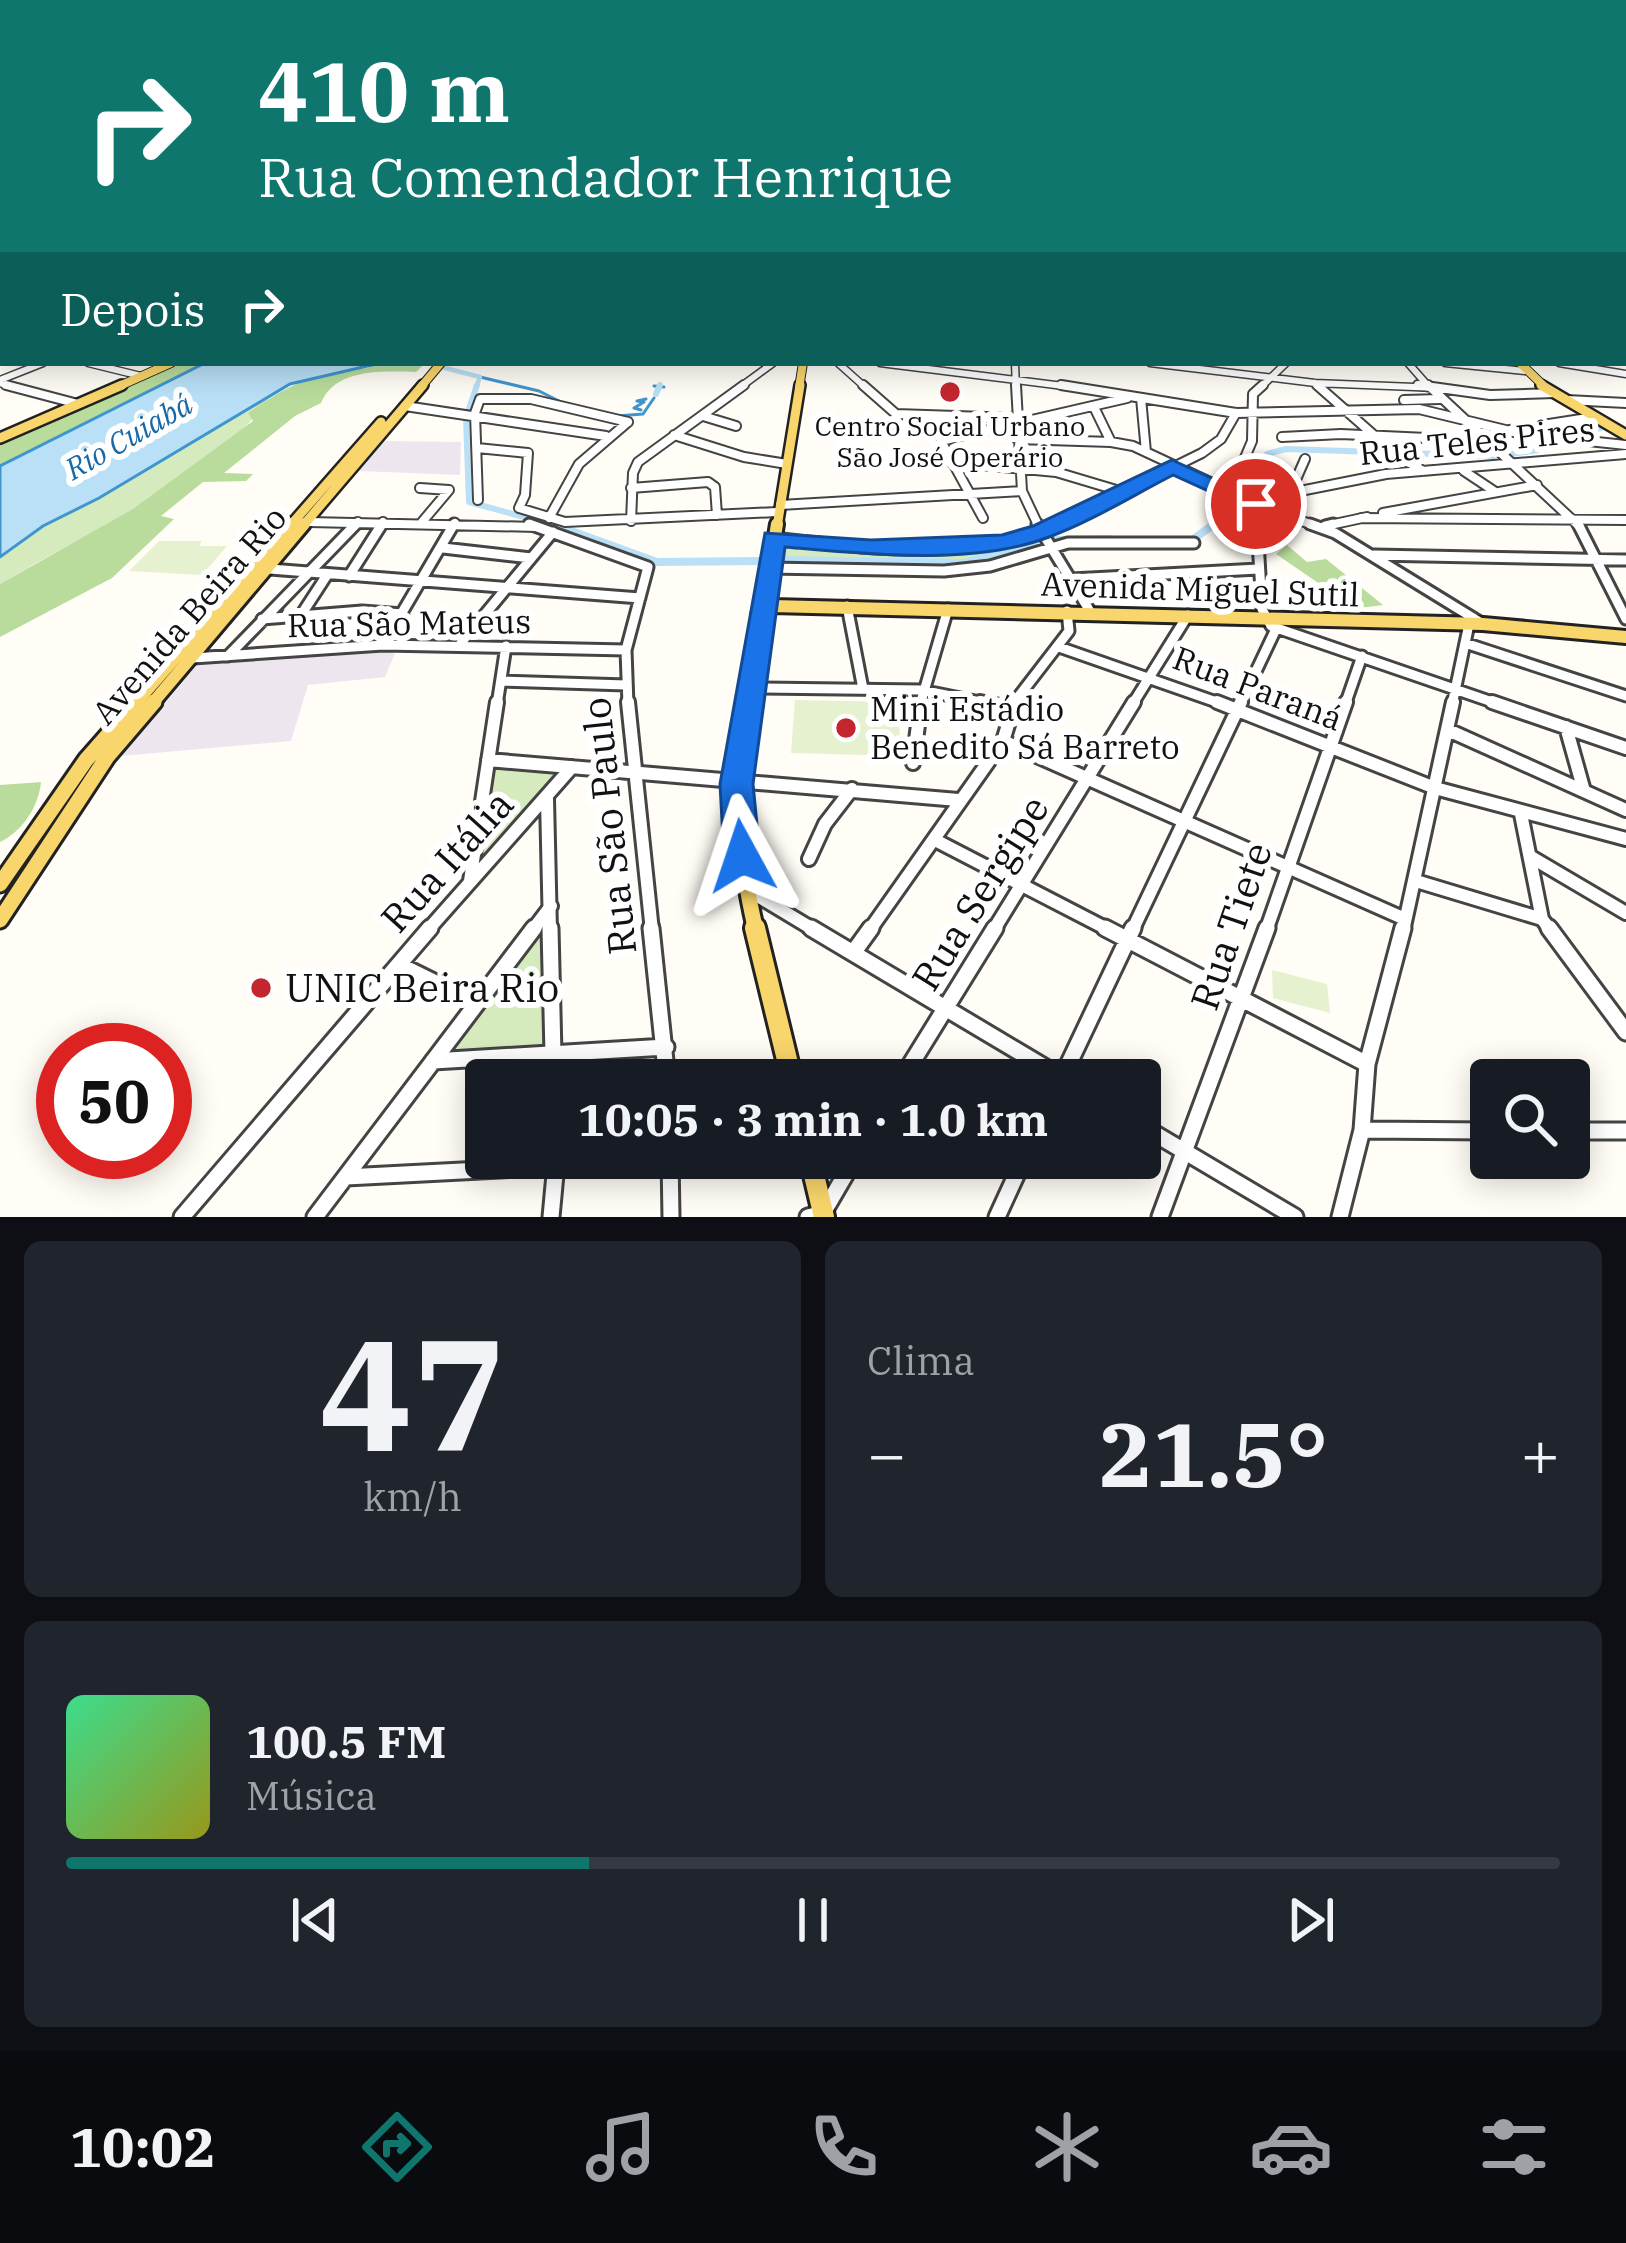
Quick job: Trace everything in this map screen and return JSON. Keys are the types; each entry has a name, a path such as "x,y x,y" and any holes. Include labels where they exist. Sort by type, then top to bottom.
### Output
{"main road":[{"path":"0,437 161,366"},
{"name":"Avenida Beira Rio","path":"1,915 9,893 107,757 429,366"},
{"name":"Avenida Beira Rio","path":"0,884 86,760 203,627 309,522 438,366"},
{"path":"786,1059 746,889 736,784 803,366"},
{"path":"1523,367 1616,431"},
{"name":"Avenida Miguel Sutil","path":"764,605 1188,615 1245,618 1271,625 1476,624 1626,637"},
{"path":"193,658 188,652 203,627"},
{"path":"814,1179 821,1216"}],"street":[{"path":"0,381 36,366"},
{"path":"100,366 138,376"},
{"path":"631,521 638,462 769,366"},
{"path":"841,366 896,414 1016,420"},
{"path":"910,366 1236,413 1419,409 1564,439 1616,431"},
{"path":"1015,366 1022,491 1091,613"},
{"path":"1173,366 1316,383 1428,386 1473,394 1555,393"},
{"path":"1072,1059 1271,625 1258,569 1256,504 1241,467 1252,441 1253,394 1282,366"},
{"path":"1411,366 1456,416 1576,520 1623,604 1626,619"},
{"path":"1577,366 1626,374"},
{"path":"0,381 76,404"},
{"path":"1316,383 1374,436 1424,472"},
{"path":"983,518 941,441 1016,420 1136,398"},
{"path":"1136,398 1146,452"},
{"path":"478,500 475,413 479,401 531,399 578,414 628,422 606,436 579,464 548,518"},
{"path":"1404,400 1440,399"},
{"path":"1567,400 1626,403"},
{"path":"405,406 464,411 606,436"},
{"path":"1094,407 1111,442"},
{"path":"773,538 894,548 1004,542 1042,532 1221,440 1236,413"},
{"path":"896,414 897,425"},
{"path":"703,416 736,426"},
{"path":"1505,430 1616,431"},
{"name":"Rua Teles Pires","path":"1290,493 1386,474 1513,466 1616,431"},
{"path":"674,435 787,464"},
{"path":"1282,437 1448,439"},
{"path":"1017,439 1111,442 1146,452 1270,511 1335,533 1476,624 1465,643 1416,880 1367,1064 1362,1130 1340,1217"},
{"path":"477,448 527,453 525,495 518,507 559,527"},
{"path":"1270,511 1290,493 1305,459"},
{"path":"950,462 1077,476 1124,492"},
{"path":"1464,471 1496,492"},
{"path":"632,488 708,482 715,487 717,515"},
{"path":"1318,528 1537,484"},
{"path":"420,488 449,490 422,522"},
{"path":"309,522 559,527 1022,491"},
{"path":"1361,518 1626,520"},
{"path":"228,656 358,522"},
{"path":"349,575 383,522"},
{"path":"383,645 455,523"},
{"path":"461,643 559,527"},
{"name":"Rua São Paulo","path":"559,527 647,567 626,650 626,685 666,1059"},
{"path":"768,568 944,572 1077,543 1194,543"},
{"path":"442,548 531,557"},
{"path":"1368,554 1626,560"},
{"path":"267,565 305,573 640,598"},
{"path":"1072,579 1258,569"},
{"path":"300,616 328,575"},
{"path":"847,606 863,689"},
{"path":"914,763 921,690 932,645 948,609"},
{"path":"262,619 362,610 403,614"},
{"path":"853,953 1004,741 1010,708 1069,631 1067,611"},
{"name":"Rua Sergipe","path":"915,1059 1188,615"},
{"path":"1271,625 1626,748"},
{"name":"Rua São Mateus","path":"193,658 461,643 626,650"},
{"path":"1465,643 1626,696"},
{"path":"470,880 506,646"},
{"name":"Rua Paraná","path":"1059,647 1151,676 1435,788 1626,839"},
{"name":"Rua Tiete","path":"1160,1217 1242,1000 1361,656"},
{"path":"501,681 626,685"},
{"path":"754,688 921,690 1010,708"},
{"path":"1566,727 1584,791"},
{"path":"1448,730 1626,810"},
{"path":"1004,741 1406,919"},
{"path":"488,760 958,800"},
{"name":"Rua Itália","path":"182,1217 572,766"},
{"path":"809,859 825,824 852,789"},
{"path":"547,799 553,1054"},
{"path":"1521,814 1542,919 1626,1032"},
{"path":"935,840 1367,1064"},
{"path":"1531,857 1626,913"},
{"path":"1416,880 1542,919"},
{"path":"746,889 1030,1059"},
{"path":"314,1217 551,906"},
{"path":"399,965 476,1003"},
{"path":"433,1061 666,1048"},
{"path":"1362,1130 1470,1131"},
{"path":"1590,1131 1626,1131"},
{"path":"1161,1137 1294,1217"},
{"path":"346,1177 465,1170"},
{"path":"551,1217 555,1179"},
{"path":"670,1179 671,1217"},
{"path":"821,1216 843,1179"},
{"path":"997,1217 1014,1179"}],"shaded area":[{"path":"382,441 461,442 460,475 359,471"},
{"path":"398,646 385,677 308,685 291,741 121,756 199,663"}],"green space":[{"path":"166,366 199,366 0,466 0,440"},
{"path":"422,366 416,372 361,374 337,383 321,403 295,416 224,473 253,474 246,481 203,482 161,516 174,519 112,578 0,637 0,584 133,509 253,421 248,413 278,394 304,381 368,368"},
{"path":"273,392 249,423 185,477 0,584 0,557 43,526 99,498"},
{"path":"1037,536 1045,547 975,561 908,567 770,565 777,541 891,549"},
{"path":"159,541 227,546 202,575 129,571"},
{"path":"1287,545 1307,562 1326,559 1383,605 1359,608 1343,600 1276,554"},
{"name":"Mini Estádio Benedito Sá Barreto","path":"795,700 898,702 901,756 791,753"},
{"path":"491,767 563,771 477,869"},
{"path":"41,782 28,817 0,842 0,785"},
{"path":"545,926 549,1044 450,1057"},
{"path":"1272,970 1327,984 1330,1013 1273,998"}],"water":[{"name":"Rio Cuiabá","path":"199,366 367,366 290,384 99,498 43,526 0,557 0,466"}],"waterway":[{"path":"445,368 480,377 476,388"},
{"path":"480,377 539,391 563,403"},
{"path":"656,394 660,385"},
{"path":"654,386 664,387"},
{"path":"476,388 466,418 469,502 560,527"},
{"path":"617,416 643,414 654,398"},
{"path":"641,410 634,408 644,402 637,401 646,399"},
{"path":"1505,455 1538,450 1601,428"},
{"path":"1250,469 1267,454 1286,449 1493,456"},
{"path":"1212,527 1231,501"},
{"path":"552,524 657,562 760,561"},
{"path":"1191,541 1214,524"},
{"path":"1055,540 1110,539"},
{"path":"778,560 963,563 1041,543"}],"place":[{"name":"Centro Social Urbano São José Operário","path":"950,392"},
{"name":"Mini Estádio Benedito Sá Barreto","path":"846,728"},
{"name":"UNIC Beira Rio","path":"261,988"}],"route":[{"path":"742,856 736,784 773,538 871,547 1004,542 1042,532 1172,467 1256,504"}]}
